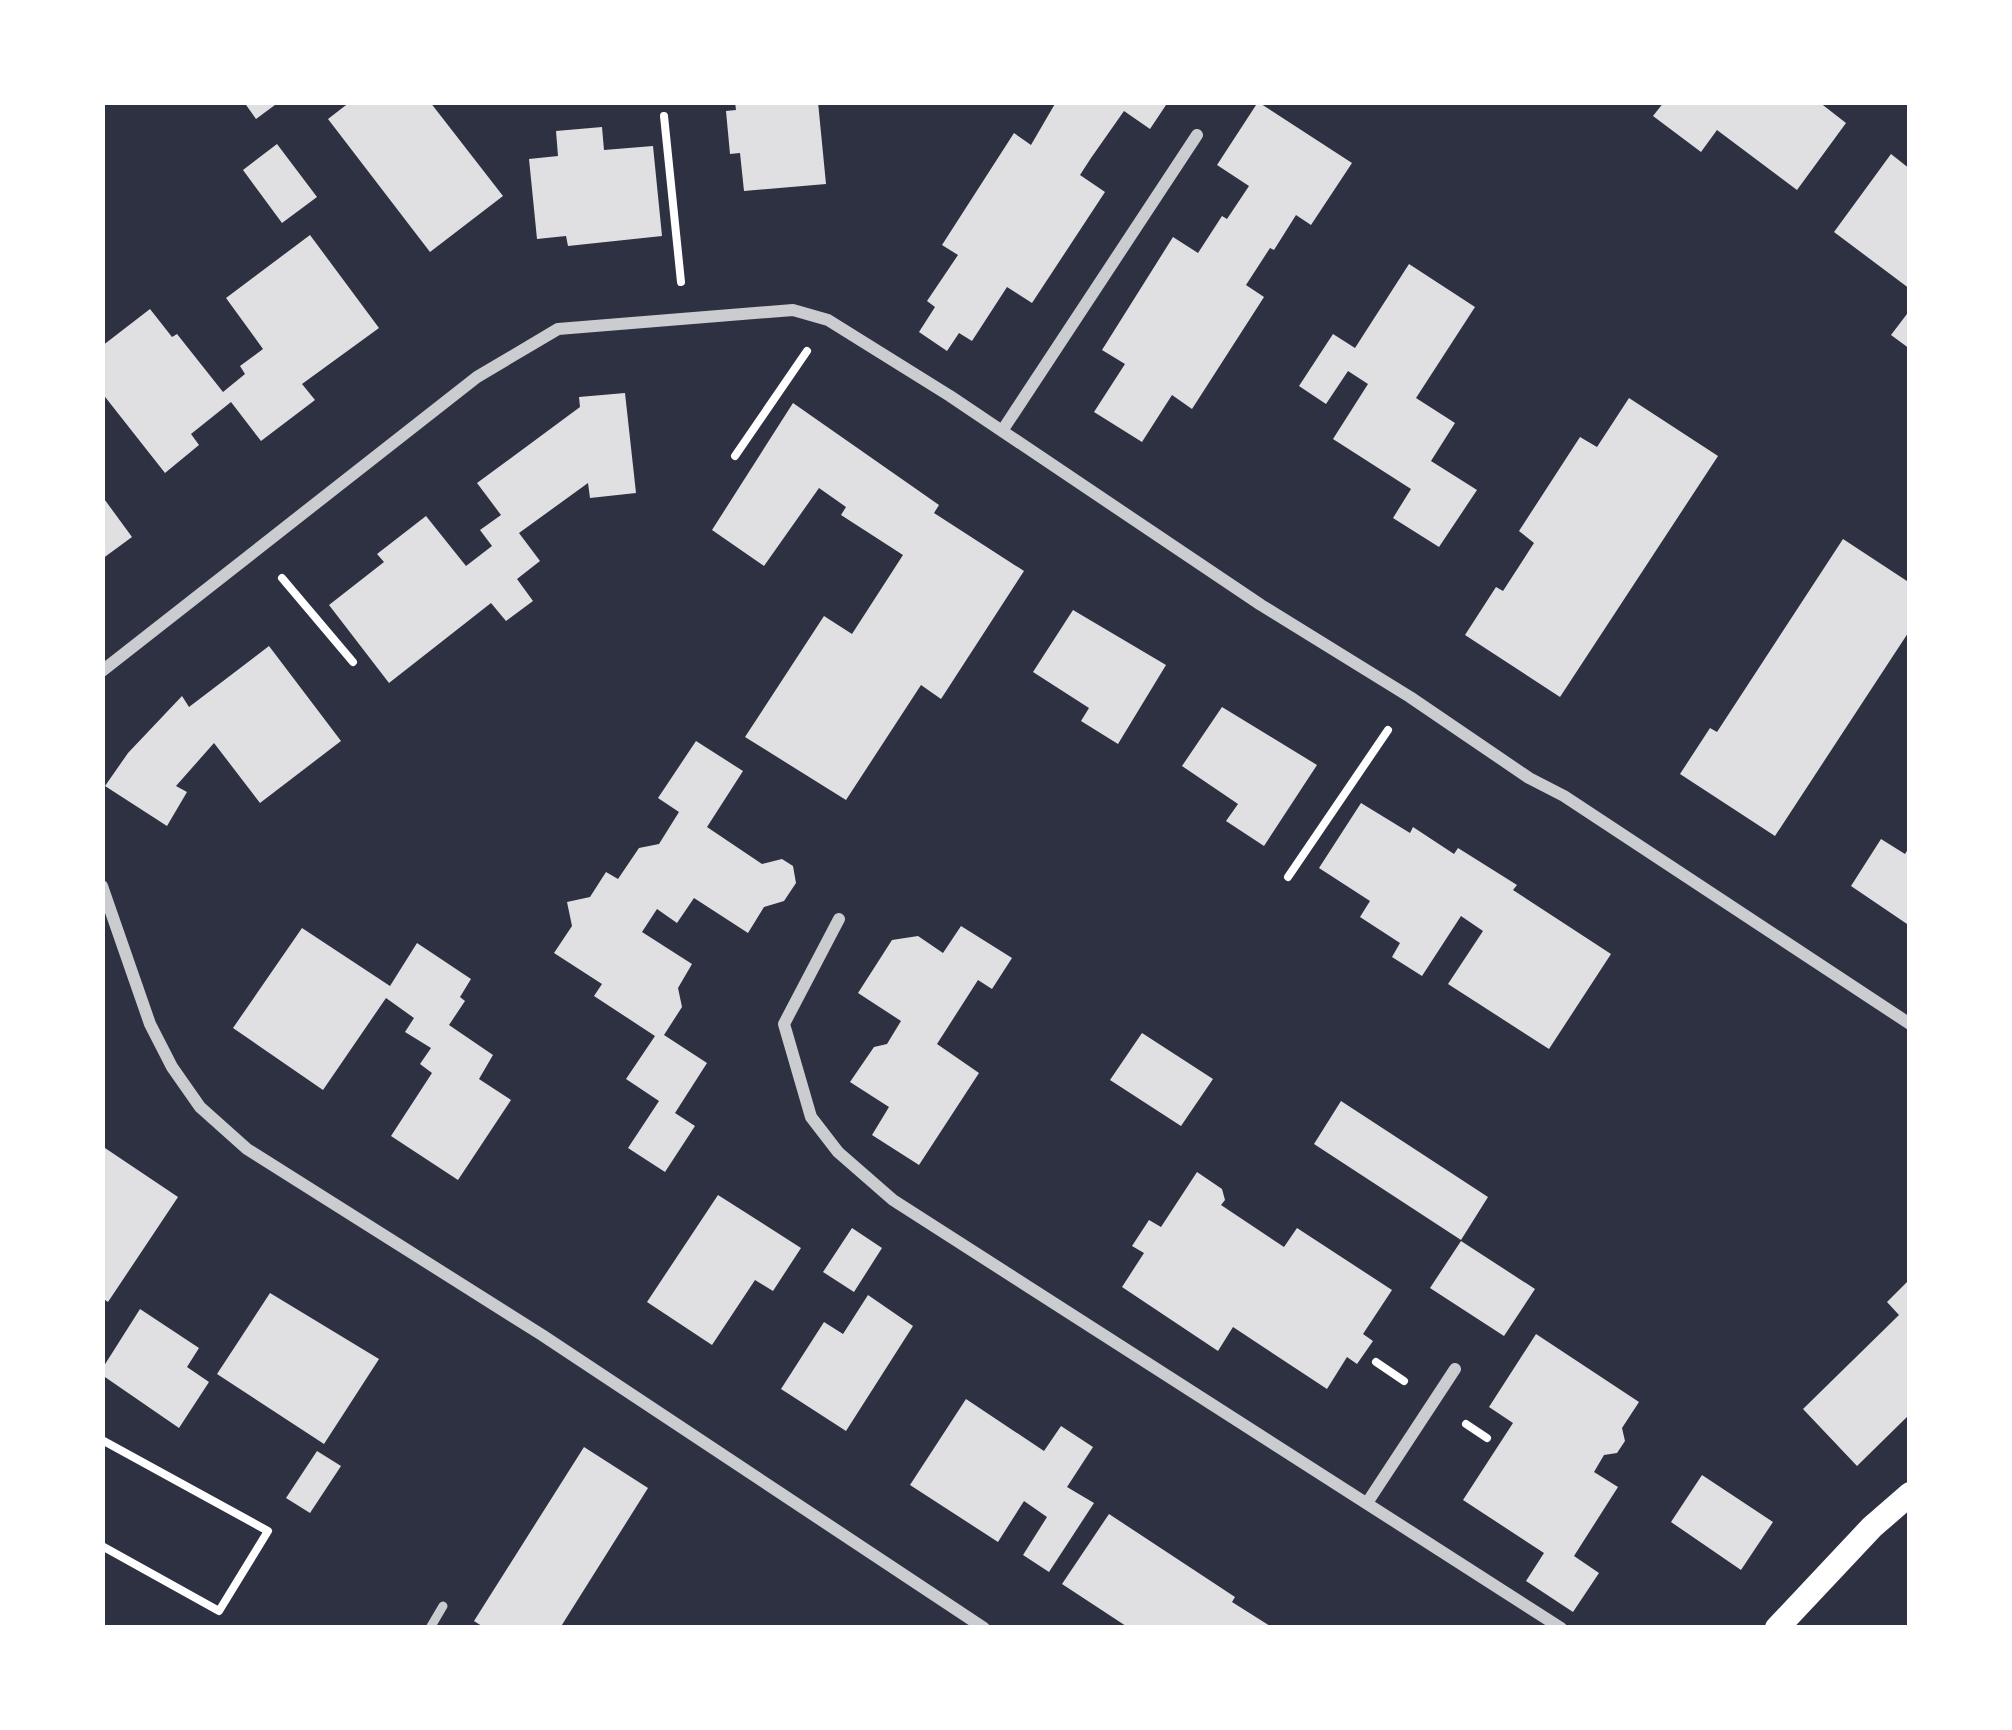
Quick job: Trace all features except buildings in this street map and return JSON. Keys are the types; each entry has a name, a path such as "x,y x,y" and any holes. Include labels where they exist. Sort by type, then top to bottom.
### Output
{"main road":[{"path":"1777,1628 1872,1527 1910,1494"}],"street":[{"path":"1002,430 1197,135"},
{"path":"102,671 477,377 558,329 793,310 828,320 1002,430 1261,605 1910,1024"},
{"path":"102,886 150,1024 172,1067 200,1107 247,1149 542,1335 984,1628"},
{"path":"839,919 784,1024 811,1117 838,1153 893,1200 1561,1628"},
{"path":"1367,1503 1456,1369"}],"lane":[{"path":"430,1628 443,1606"}],"path":[{"path":"664,116 685,316"},
{"path":"735,456 828,320"},
{"path":"258,549 353,662"},
{"path":"1288,877 1410,698"},
{"path":"102,1440 268,1531 219,1611 102,1546"}]}
